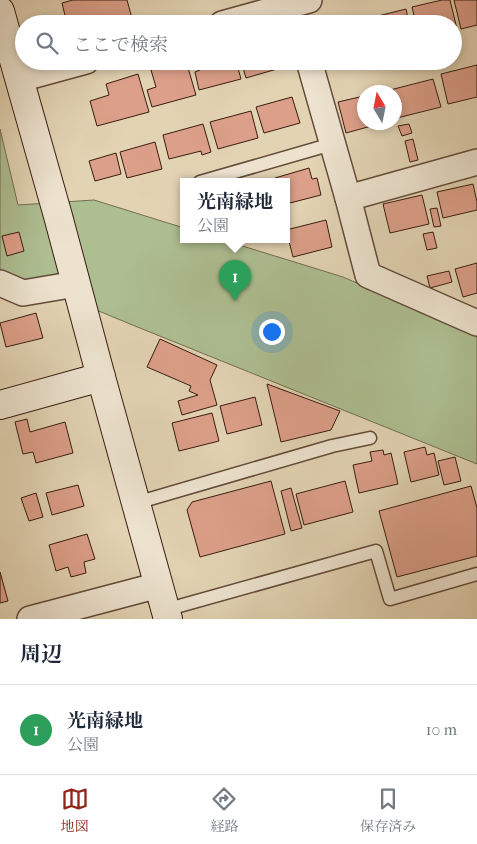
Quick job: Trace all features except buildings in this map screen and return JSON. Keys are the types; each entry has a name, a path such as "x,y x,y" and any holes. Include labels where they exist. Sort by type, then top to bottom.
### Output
{"street":[{"path":"262,15 298,7"},
{"path":"0,11 15,62"},
{"path":"17,70 164,605 30,619"},
{"path":"20,79 53,70"},
{"path":"311,70 348,198 368,275 477,323"},
{"path":"348,198 477,162"},
{"path":"0,283 23,293 76,284"},
{"path":"0,405 101,376"}],"lane":[{"path":"214,178 332,144"},
{"path":"136,502 332,446 370,438"},
{"path":"164,605 376,550 390,599 477,574"}],"green space":[{"path":"0,129 18,205 94,200 180,227 180,243 233,243 343,277 477,336 477,464 130,324 0,270"}],"place":[{"name":"光南緑地","path":"235,301"}]}
